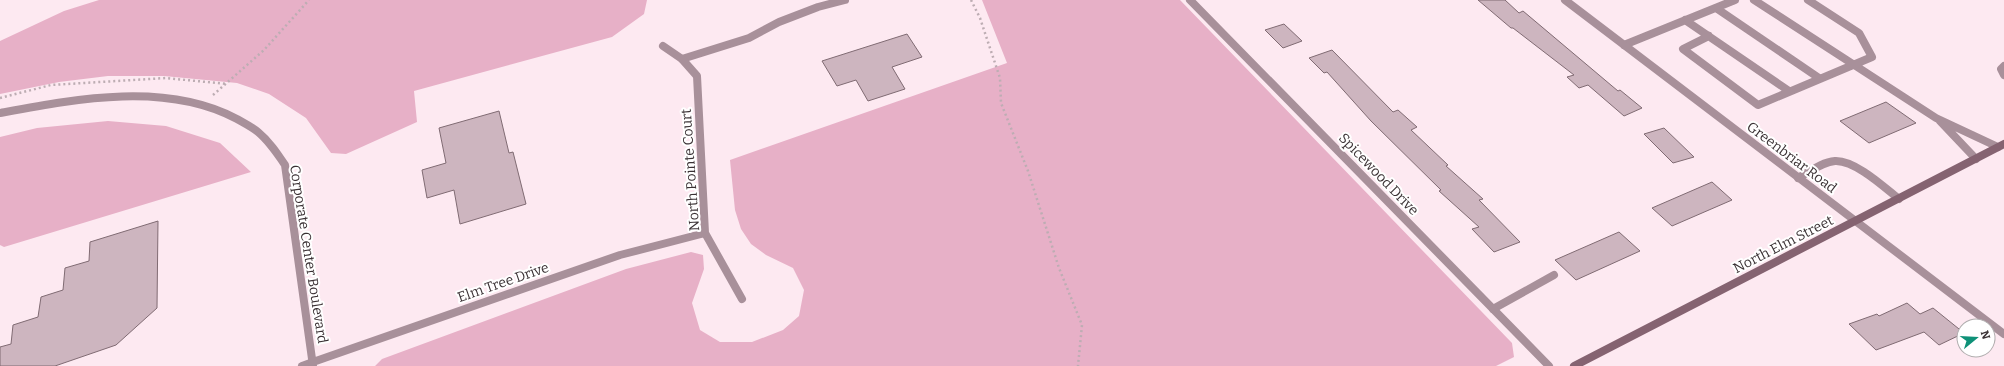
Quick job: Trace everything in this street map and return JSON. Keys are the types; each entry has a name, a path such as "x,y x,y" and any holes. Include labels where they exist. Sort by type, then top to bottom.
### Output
{"main road":[{"name":"North Elm Street","path":"1574,366 2001,146"}],"street":[{"path":"682,59 749,38 779,22 818,7 845,0"},
{"name":"Spicewood Drive","path":"1190,0 1549,366"},
{"name":"Greenbriar Road","path":"1565,0 2004,334"},
{"path":"1624,45 1734,0"},
{"path":"1754,0 1936,118 2001,146"},
{"path":"1709,36 1683,49 1758,105 1788,91 1872,57 1859,33 1808,0"},
{"path":"1716,8 1819,78"},
{"path":"1685,20 1788,91"},
{"name":"North Pointe Court","path":"663,46 682,59 697,76 705,233 742,299"},
{"path":"2004,66 2001,69 2004,75"},
{"name":"Corporate Center Boulevard","path":"0,113 92,99 177,100 223,111 254,129 271,146 285,165 313,364"},
{"path":"1936,118 1976,159"},
{"path":"1798,178 1832,161 1842,161 1852,165 1899,199"},
{"name":"Elm Tree Drive","path":"302,366 313,364 620,255 705,233"},
{"path":"1493,309 1554,275"}],"path":[{"path":"227,84 242,72 299,14 309,0"},
{"path":"971,0 980,18 1000,78 1001,103 1028,171 1058,268 1082,325 1078,366"}],"shaded area":[{"path":"99,0 647,0 644,14 612,37 414,91 417,122 346,154 331,153 306,118 269,94 237,83 164,76 108,76 59,82 0,94 0,41 64,11"},
{"path":"982,0 1180,0 1512,343 1514,357 1496,366 375,366 382,359 626,269 691,252 703,255 704,269 692,303 700,330 720,342 752,342 783,330 799,316 804,290 793,268 766,255 751,244 741,229 735,210 730,160 1007,63"},
{"path":"108,121 166,126 220,143 251,172 4,247 0,245 0,137 37,128"}],"building":[{"path":"1478,0 1505,0 1519,13 1523,11 1618,91 1620,90 1642,108 1624,116 1588,85 1579,88 1567,77 1574,75 1511,28"},
{"path":"1284,24 1302,41 1283,48 1265,30"},
{"path":"907,34 922,57 892,67 905,89 868,101 856,80 837,86 822,61"},
{"path":"1332,50 1393,112 1398,110 1417,127 1411,130 1448,165 1446,166 1483,199 1479,200 1520,242 1494,252 1472,229 1479,227 1439,191 1441,190 1371,121 1327,72 1324,73 1309,58"},
{"path":"1886,102 1916,123 1869,143 1840,121"},
{"path":"499,111 509,153 513,152 526,204 460,224 454,190 427,198 422,170 446,163 439,128"},
{"path":"1664,128 1694,157 1673,163 1644,134"},
{"path":"1712,182 1732,200 1672,226 1652,208"},
{"path":"158,221 157,308 116,345 55,366 0,366 0,347 11,344 13,325 38,317 41,297 63,290 65,268 89,261 90,242"},
{"path":"1619,232 1640,251 1576,280 1555,260"},
{"path":"1907,303 1920,314 1933,308 1956,327 1956,337 1939,345 1924,332 1876,350 1849,324 1877,314 1879,316"}]}
